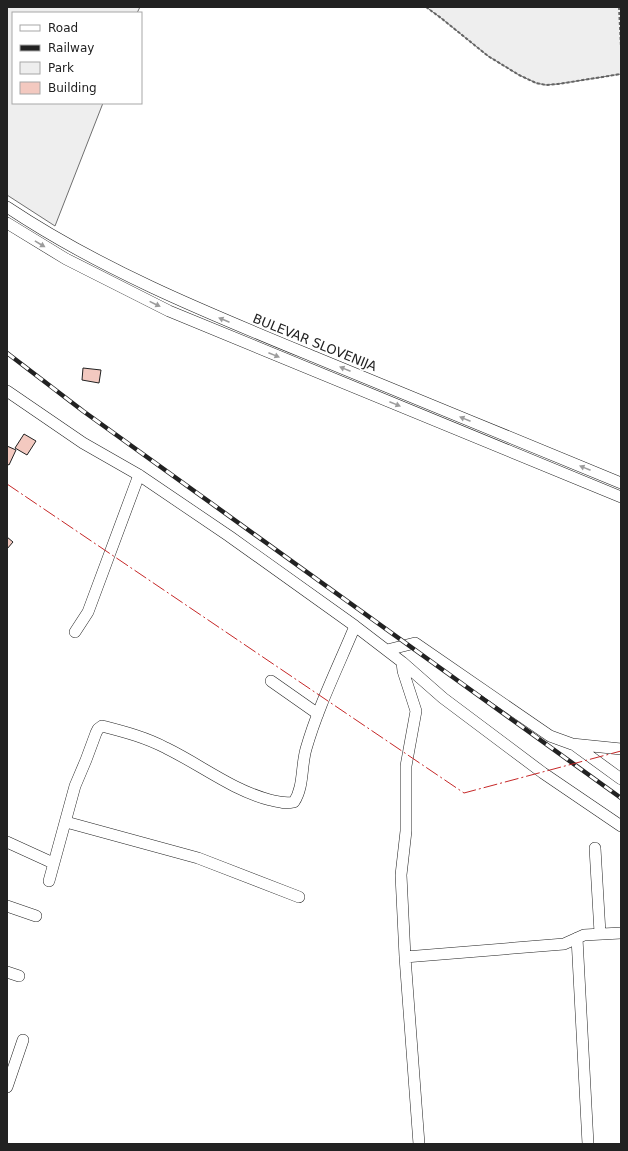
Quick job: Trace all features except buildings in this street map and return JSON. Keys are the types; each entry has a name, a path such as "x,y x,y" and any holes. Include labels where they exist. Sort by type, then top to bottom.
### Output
{"street":[{"name":"BULEVAR SLOVENIJA","path":"7,207 75,249 170,296 228,322 621,483"},
{"name":"BULEVAR SLOVENIJA","path":"7,222 66,259 169,311 621,498"},
{"path":"7,390 83,443 139,475 216,527 387,650 443,698 537,768 621,826"},
{"path":"75,632 88,612 139,475"},
{"path":"49,881 78,778 96,733 102,726 138,735 179,755 229,785 258,797 286,804 294,802 298,796 305,750 318,714 355,626"},
{"path":"387,650 414,643 550,736 572,744 621,749"},
{"path":"402,662 403,671 416,711 406,766 406,831 401,875 405,957 419,1144"},
{"path":"271,681 318,714"},
{"path":"572,744 621,778"},
{"path":"66,822 198,858 299,897"},
{"path":"7,842 53,863"},
{"path":"595,848 600,933"},
{"path":"7,906 36,916"},
{"path":"405,957 564,944 584,935 621,933"},
{"path":"577,938 588,1144"},
{"path":"7,972 19,976"},
{"path":"7,1087 23,1040"}],"path":[{"path":"426,7 488,56 519,76 536,83 546,85 558,84 621,74"},
{"path":"619,7 621,47"}],"green space":[{"path":"7,7 140,7 138,12 12,12 12,104 103,104 55,226 7,195"},
{"path":"426,7 621,7 621,74 558,84 546,85 536,83 519,75 488,56"}],"railway":[{"path":"7,353 83,411 621,798"}],"power":[{"path":"7,484 464,793 621,751"}]}
